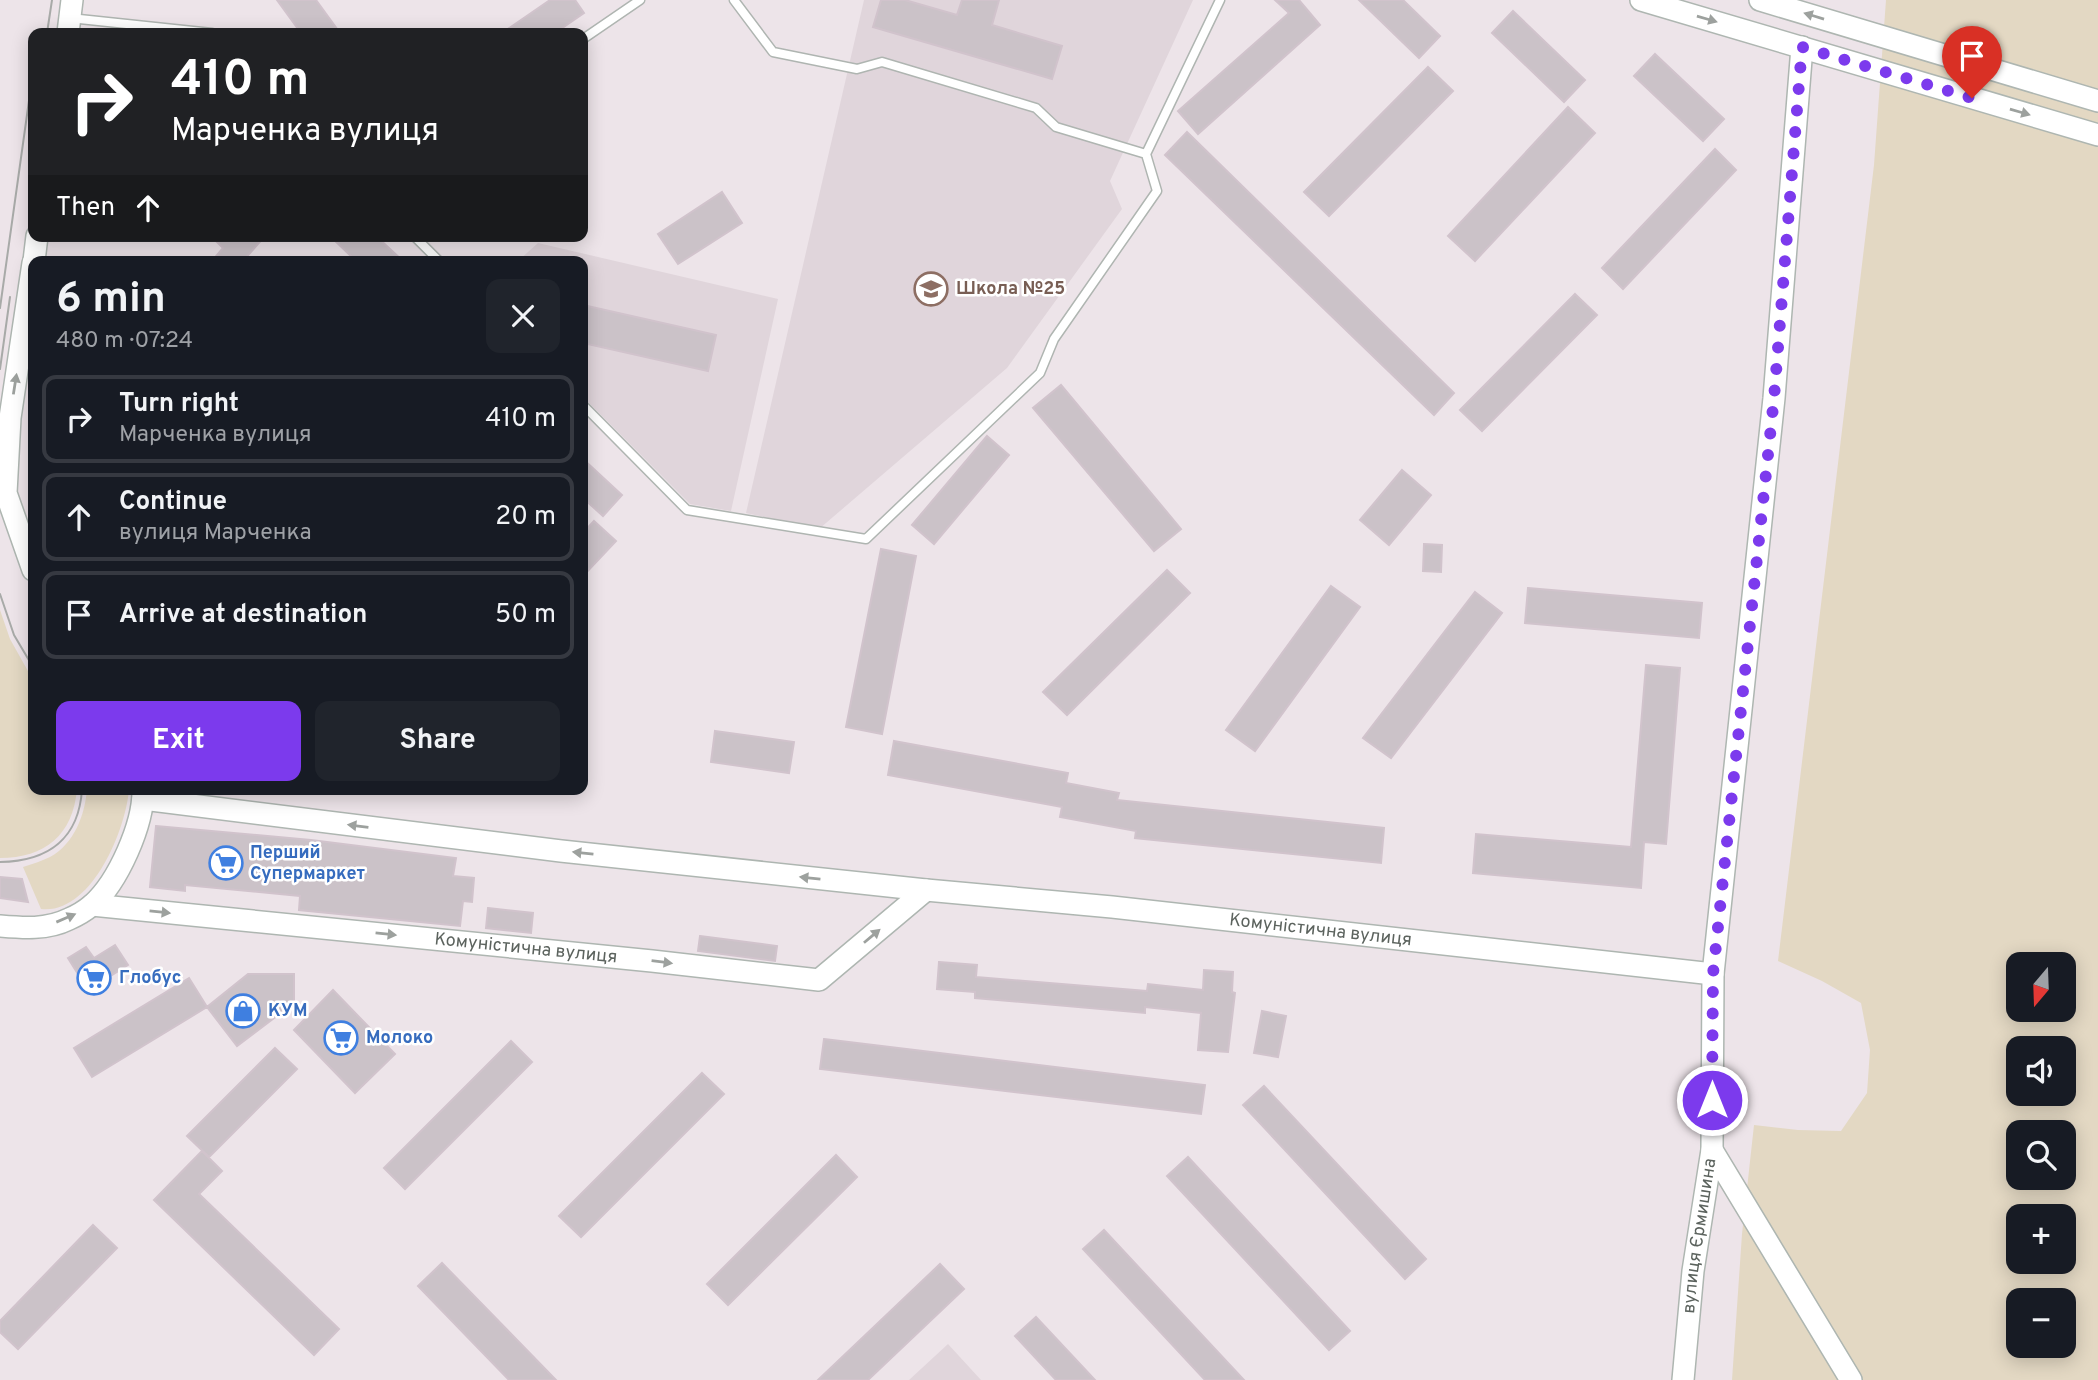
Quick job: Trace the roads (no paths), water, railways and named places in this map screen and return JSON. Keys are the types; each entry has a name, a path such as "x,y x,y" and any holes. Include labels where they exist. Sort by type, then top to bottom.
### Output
{"street":[{"path":"1641,0 2098,135"},
{"path":"1760,0 2098,100"},
{"path":"1860,64 1870,55 1873,45 1868,32"},
{"name":"вулиця Єрмишина","path":"1683,1380 1693,1271 1712,1150 1713,974 1774,398 1802,47"},
{"path":"1921,83 1919,72 1922,62 1931,51"},
{"path":"28,296 10,418 6,493 28,556"},
{"path":"0,926 33,928 67,920 92,905 115,875 129,848 143,795"},
{"name":"Комуністична вулиця","path":"150,795 561,851 1112,907 1713,974"},
{"name":"Комуністична вулиця","path":"92,905 819,980 926,890"},
{"path":"1712,1150 1851,1380"}],"lane":[{"path":"588,36 640,0"},
{"path":"734,0 773,52 857,69 882,62 1036,108 1056,127 1146,154"},
{"path":"588,410 687,510 866,539 1040,373 1054,340 1157,191 1146,154 1220,0"},
{"path":"70,17 168,28"},
{"path":"420,242 434,256"}],"tram line":[{"path":"48,28 52,0"},
{"path":"0,308 28,108"},
{"path":"0,369 10,297"},
{"path":"0,594 14,635 28,659"},
{"path":"0,862 33,857 58,844 75,821 81,795"}],"place":[{"name":"Школа №25","path":"931,289"},
{"name":"Перший Супермаркет","path":"226,863"},
{"name":"Глобус","path":"94,978"},
{"name":"КУМ","path":"243,1011"},
{"name":"Молоко","path":"341,1038"}]}
